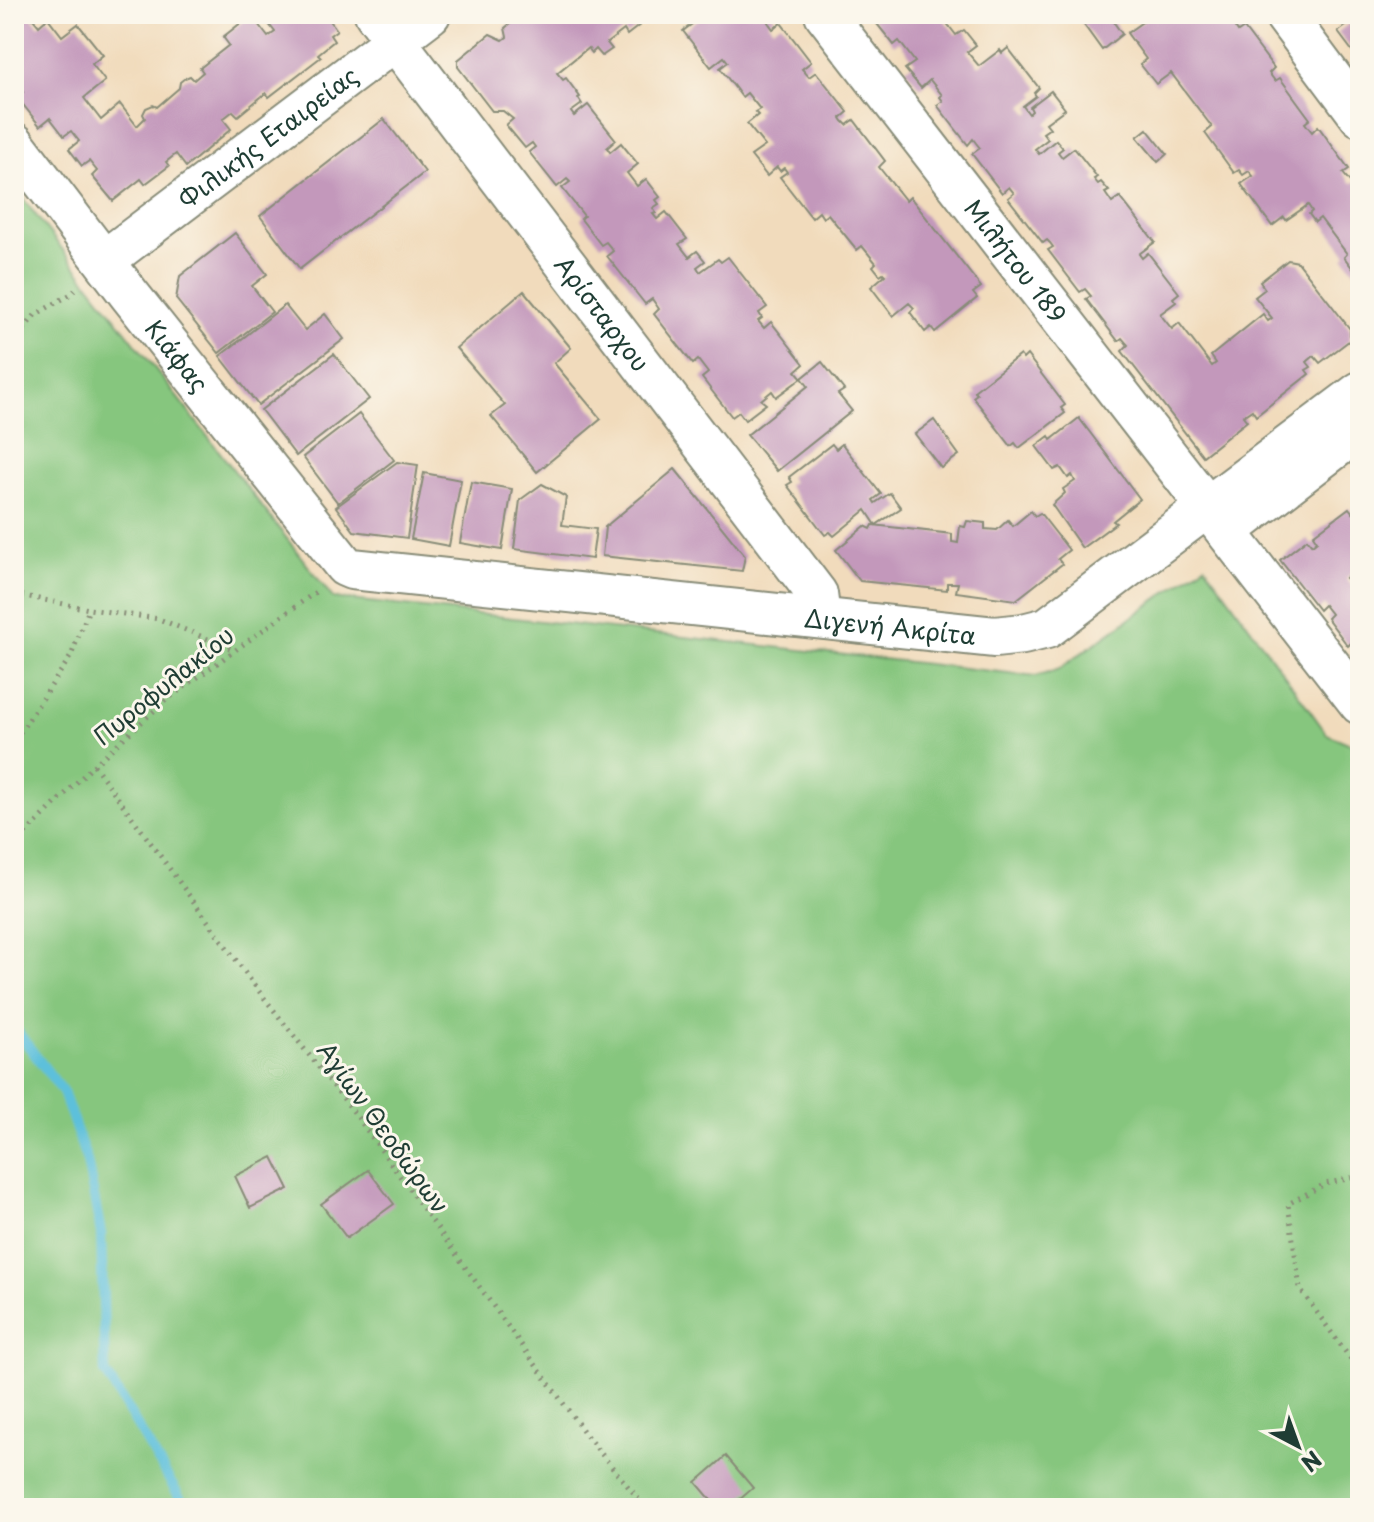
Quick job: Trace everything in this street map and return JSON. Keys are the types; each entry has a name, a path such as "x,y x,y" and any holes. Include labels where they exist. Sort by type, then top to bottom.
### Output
{"street":[{"name":"Φιλικής Εταιρείας","path":"105,260 385,27 430,14"},
{"name":"Μιλήτου 189","path":"825,14 1360,704"},
{"path":"1284,14 1360,116"},
{"name":"Αρίσταρχου","path":"385,27 817,594 820,617"},
{"name":"Κιάφας","path":"14,143 345,566"},
{"name":"Διγενή Ακρίτα","path":"1218,519 1360,392"},
{"name":"Διγενή Ακρίτα","path":"345,566 995,637 1023,634 1047,628 1360,429"}],"path":[{"path":"14,342 35,315 71,294 105,260"},
{"name":"Πυροφυλακίου","path":"14,845 94,765 165,701 331,581 345,566"},
{"path":"14,594 159,619 233,649"},
{"path":"14,738 71,656 89,609"},
{"name":"Αγίων Θεοδώρων","path":"94,765 258,990 353,1111 580,1427 646,1508"},
{"path":"1360,1176 1325,1184 1288,1204 1300,1289 1360,1372"}],"green space":[{"path":"14,187 333,598 1036,676 1059,669 1205,565 1327,734 1360,748 1360,1508 14,1508"}],"building":[{"path":"14,14 16,17 29,14 39,26 48,18 62,36 78,24 103,55 92,64 105,81 84,98 101,120 120,104 137,126 145,118 146,108 157,107 179,88 185,78 190,76 194,80 203,72 200,68 229,45 223,37 251,15 268,37 275,32 261,14 325,14 337,30 330,35 334,41 318,54 321,57 269,97 266,93 238,116 233,111 223,119 231,129 186,167 176,154 166,162 169,166 145,184 141,179 113,201 92,176 97,171 89,161 82,166 69,149 79,141 71,131 64,136 50,118 40,126 17,97 23,92 14,81"},
{"path":"522,14 654,14 627,35 624,30 607,43 612,49 602,56 596,49 592,53 588,48 557,73 563,80 566,78 580,97 582,104 571,112 574,116 588,105 616,140 607,148 610,152 621,143 638,164 627,173 637,186 646,179 660,197 656,200 659,204 653,208 656,213 653,214 657,219 666,212 687,239 679,244 689,257 697,251 705,261 697,267 700,272 718,259 721,262 728,257 767,307 759,313 762,318 758,321 764,328 771,322 804,364 796,371 802,378 776,397 772,391 761,400 766,404 745,420 739,412 732,417 702,378 708,373 698,360 693,364 654,314 659,309 652,299 645,304 607,256 613,251 606,242 601,245 562,188 570,182 567,179 557,187 529,152 535,147 532,143 525,148 506,125 513,119 503,111 492,111 458,67 458,60 490,34 503,40 507,37 505,28"},
{"path":"697,14 772,14 775,18 768,22 773,29 781,23 811,62 802,69 809,77 816,72 848,112 841,118 843,121 847,125 854,120 885,161 879,167 882,171 906,201 910,197 981,287 973,293 977,298 935,332 931,327 925,332 910,312 914,308 909,303 893,316 871,287 885,275 880,275 873,266 876,263 862,246 857,250 828,214 823,218 819,212 812,218 780,177 787,172 784,168 780,171 777,167 767,176 751,156 765,146 747,124 758,115 755,112 760,109 747,93 742,97 720,68 728,62 724,57 711,67 683,31 700,18"},
{"path":"869,14 946,14 942,17 956,35 964,30 976,45 967,52 979,66 1000,50 1002,53 1008,48 1039,88 1034,93 1036,96 1023,106 1029,114 1032,111 1030,107 1051,91 1065,109 1046,123 1050,128 1043,133 1048,139 1035,149 1039,154 1056,140 1063,148 1058,152 1062,157 1074,148 1097,177 1094,179 1098,184 1101,182 1109,191 1105,193 1112,203 1120,197 1155,242 1139,254 1142,258 1148,253 1179,293 1173,298 1176,302 1160,314 1172,329 1179,323 1212,366 1216,363 1211,356 1263,314 1268,321 1272,318 1255,297 1265,289 1260,282 1288,260 1298,262 1350,329 1350,340 1320,363 1314,356 1307,362 1311,367 1306,370 1309,374 1256,416 1252,410 1243,416 1247,421 1203,456 1122,351 1128,345 1122,338 1118,341 1086,299 1091,296 1085,289 1080,292 1048,250 1053,247 1050,243 1047,240 1043,243 1008,198 1014,193 1009,187 1002,193 972,154 980,148 973,139 968,145 937,105 943,101 942,95 930,80 921,88 905,69 915,62 899,41 894,45"},
{"path":"1076,14 1108,14 1122,34 1102,50"},
{"path":"1141,14 1237,14 1242,21 1234,26 1238,32 1244,28 1274,68 1269,73 1275,81 1280,78 1310,119 1305,123 1312,132 1318,126 1349,169 1343,173 1351,183 1360,180 1360,278 1344,257 1347,254 1320,218 1315,222 1309,214 1312,211 1308,205 1272,226 1241,184 1253,176 1249,171 1243,175 1239,170 1234,173 1205,133 1212,127 1171,73 1156,84 1140,64 1146,59 1127,33 1145,20"},
{"path":"1341,14 1360,14 1360,52 1356,56 1338,32 1351,22"},
{"path":"384,119 425,172 300,269 260,216"},
{"path":"1147,129 1167,154 1158,162 1137,137"},
{"path":"235,233 267,274 252,286 272,312 219,353 176,299 180,276"},
{"path":"524,291 571,348 554,363 601,419 537,472 491,416 505,405 456,348"},
{"path":"285,305 305,330 325,314 344,339 258,405 220,356"},
{"path":"334,354 369,399 296,456 261,410"},
{"path":"1020,355 1023,359 1027,355 1065,405 1061,408 1065,413 1019,448 1015,443 1011,446 973,397 977,394 974,391"},
{"path":"822,362 844,390 838,394 852,411 777,471 747,435 808,386 802,378"},
{"path":"359,414 394,460 338,503 303,457"},
{"path":"1079,418 1140,499 1113,521 1116,523 1082,548 1052,505 1065,493 1063,489 1075,481 1072,475 1068,478 1060,467 1054,470 1036,446 1049,436 1051,440"},
{"path":"934,420 959,455 941,468 915,434"},
{"path":"832,444 836,449 842,444 881,494 873,500 875,503 890,493 901,508 876,525 866,510 834,536 830,532 825,535 787,485 792,482 789,477"},
{"path":"397,462 418,465 407,538 354,531 336,507"},
{"path":"675,469 745,556 742,571 602,556 605,527"},
{"path":"424,473 461,480 449,546 411,539"},
{"path":"471,482 512,489 502,550 460,543"},
{"path":"542,484 566,497 562,525 596,529 592,559 514,549 520,500"},
{"path":"1349,508 1353,513 1357,510 1360,515 1360,567 1346,578 1355,590 1360,587 1360,665 1352,655 1357,651 1355,646 1352,642 1348,646 1327,618 1331,614 1324,605 1319,610 1280,560 1307,539 1312,545 1317,541 1313,535"},
{"path":"1031,511 1035,516 1040,513 1069,550 1058,559 1062,564 1016,600 956,592 958,583 947,583 947,590 860,581 836,550 865,526 871,529 873,525 952,534 952,542 958,543 960,526 965,527 967,521 985,523 985,529 997,530 1008,520 1013,526"},
{"path":"273,1157 289,1189 250,1208 235,1176"},
{"path":"368,1170 394,1204 347,1238 321,1204"},
{"path":"726,1456 753,1488 730,1508 718,1508 696,1482"}],"waterway":[{"path":"14,1027 63,1092 87,1161 101,1233 105,1372 186,1508"}]}
